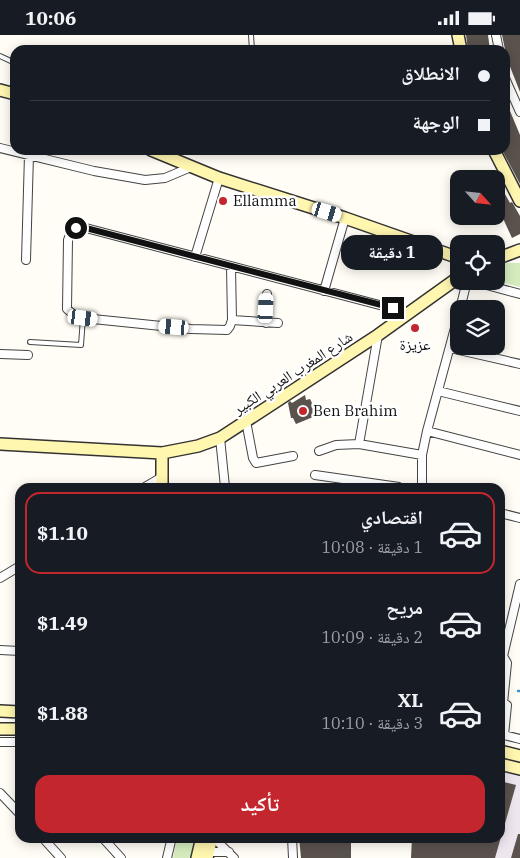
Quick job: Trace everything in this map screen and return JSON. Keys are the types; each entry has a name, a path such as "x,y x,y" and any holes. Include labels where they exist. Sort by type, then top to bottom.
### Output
{"street":[{"path":"510,89 520,112"},
{"path":"26,259 29,155 94,171 145,179 165,178 191,167"},
{"path":"163,155 219,178 345,218 450,255"},
{"path":"497,155 520,201"},
{"path":"195,257 219,178"},
{"path":"324,291 345,218"},
{"path":"231,267 232,320 227,330 172,327 83,318 70,313 67,309 68,240 70,234 76,228 82,227 410,313"},
{"path":"505,256 520,250"},
{"path":"505,257 520,255"},
{"name":"شارع المغرب العربي الكبير","path":"0,444 162,453 198,446 220,438 378,335 450,284"},
{"path":"505,290 520,294"},
{"path":"266,323 267,294"},
{"path":"232,320 278,323"},
{"path":"359,444 378,335"},
{"path":"422,483 422,455 450,347"},
{"path":"0,354 28,355"},
{"path":"483,355 520,364"},
{"path":"438,391 520,411"},
{"path":"246,421 253,458 256,463 293,456"},
{"path":"427,431 520,455"},
{"path":"220,438 225,483"},
{"path":"319,451 336,445 359,444 422,455"},
{"path":"162,453 162,482"},
{"path":"315,475 370,483"},
{"path":"505,514 520,518"},
{"path":"0,578 15,570"},
{"path":"505,642 520,584"},
{"path":"0,650 15,651"},
{"path":"505,661 507,663 505,683"},
{"path":"505,704 507,705 505,725"},
{"path":"0,711 15,712"},
{"path":"0,729 15,729"},
{"path":"505,735 520,739"},
{"path":"2,743 15,742"},
{"path":"505,752 520,756"},
{"path":"505,765 520,769"},
{"path":"0,793 3,803 15,808"},
{"path":"47,843 61,858"},
{"path":"107,843 121,858"},
{"path":"167,858 171,843"},
{"path":"209,843 203,855 232,855"},
{"path":"219,843 232,855"},
{"path":"292,843 293,858"}],"lane":[{"path":"30,342 81,345 83,318"}],"shaded area":[{"path":"505,771 520,775 520,858 457,858 488,843 505,843"}],"green space":[{"path":"505,263 520,263 520,287 505,283"},
{"path":"176,843 195,843 192,858 173,858"}],"building":[{"path":"466,35 488,35 489,45 467,45"},
{"path":"502,35 520,35 520,92 510,67 510,45 504,45"},
{"path":"510,111 520,135 520,184 505,155 510,155"},
{"path":"505,194 520,216 520,234 512,238 505,223"},
{"name":"Ben Brahim","path":"305,395 306,400 310,399 318,415 296,424 293,418 291,418 288,403 290,401 292,403"},
{"path":"505,782 516,785 505,824"},
{"path":"518,834 520,834 520,858 511,858"},
{"path":"300,843 351,843 351,858 301,858"},
{"path":"412,843 499,843 495,858 411,858"}],"place":[{"name":"Ellamma","path":"223,201"},
{"name":"عزيزة","path":"415,328"},
{"name":"Ben Brahim","path":"303,411"}],"route":[{"path":"76,228 82,227 393,308"}]}
